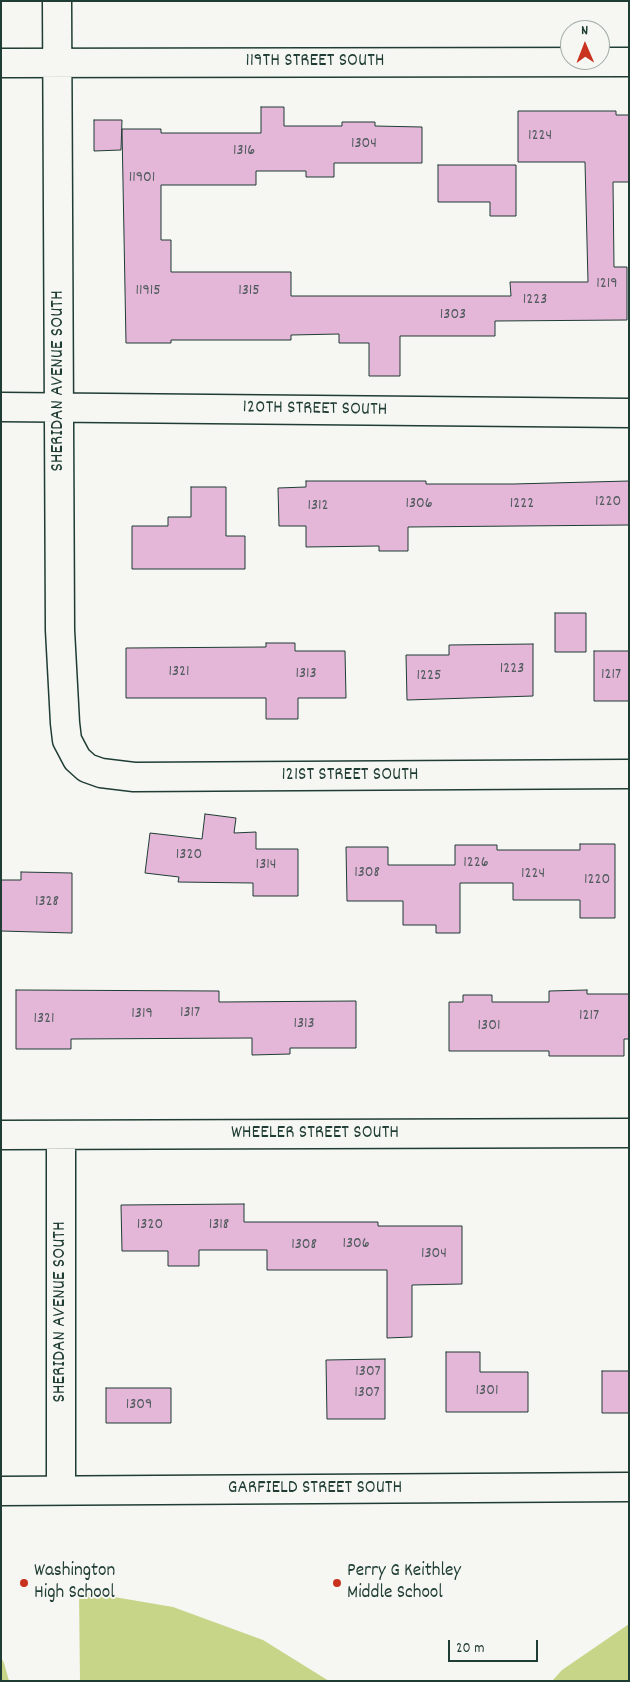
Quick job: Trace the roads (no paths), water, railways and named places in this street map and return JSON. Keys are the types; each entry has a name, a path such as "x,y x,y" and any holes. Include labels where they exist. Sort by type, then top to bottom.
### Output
{"street":[{"name":"SHERIDAN AVENUE SOUTH","path":"57,1 58,407 62,692 67,740 77,759"},
{"name":"119TH STREET SOUTH","path":"1,63 629,62"},
{"name":"120TH STREET SOUTH","path":"1,407 629,413"},
{"name":"121ST STREET SOUTH","path":"77,759 87,768 100,773 134,777 629,774"},
{"name":"WHEELER STREET SOUTH","path":"1,1135 629,1133"},
{"name":"SHERIDAN AVENUE SOUTH","path":"61,1135 61,1490"},
{"name":"GARFIELD STREET SOUTH","path":"1,1491 629,1487"}],"place":[{"name":"Washington High School","path":"24,1583"},
{"name":"Perry G Keithley Middle School","path":"337,1583"}]}
